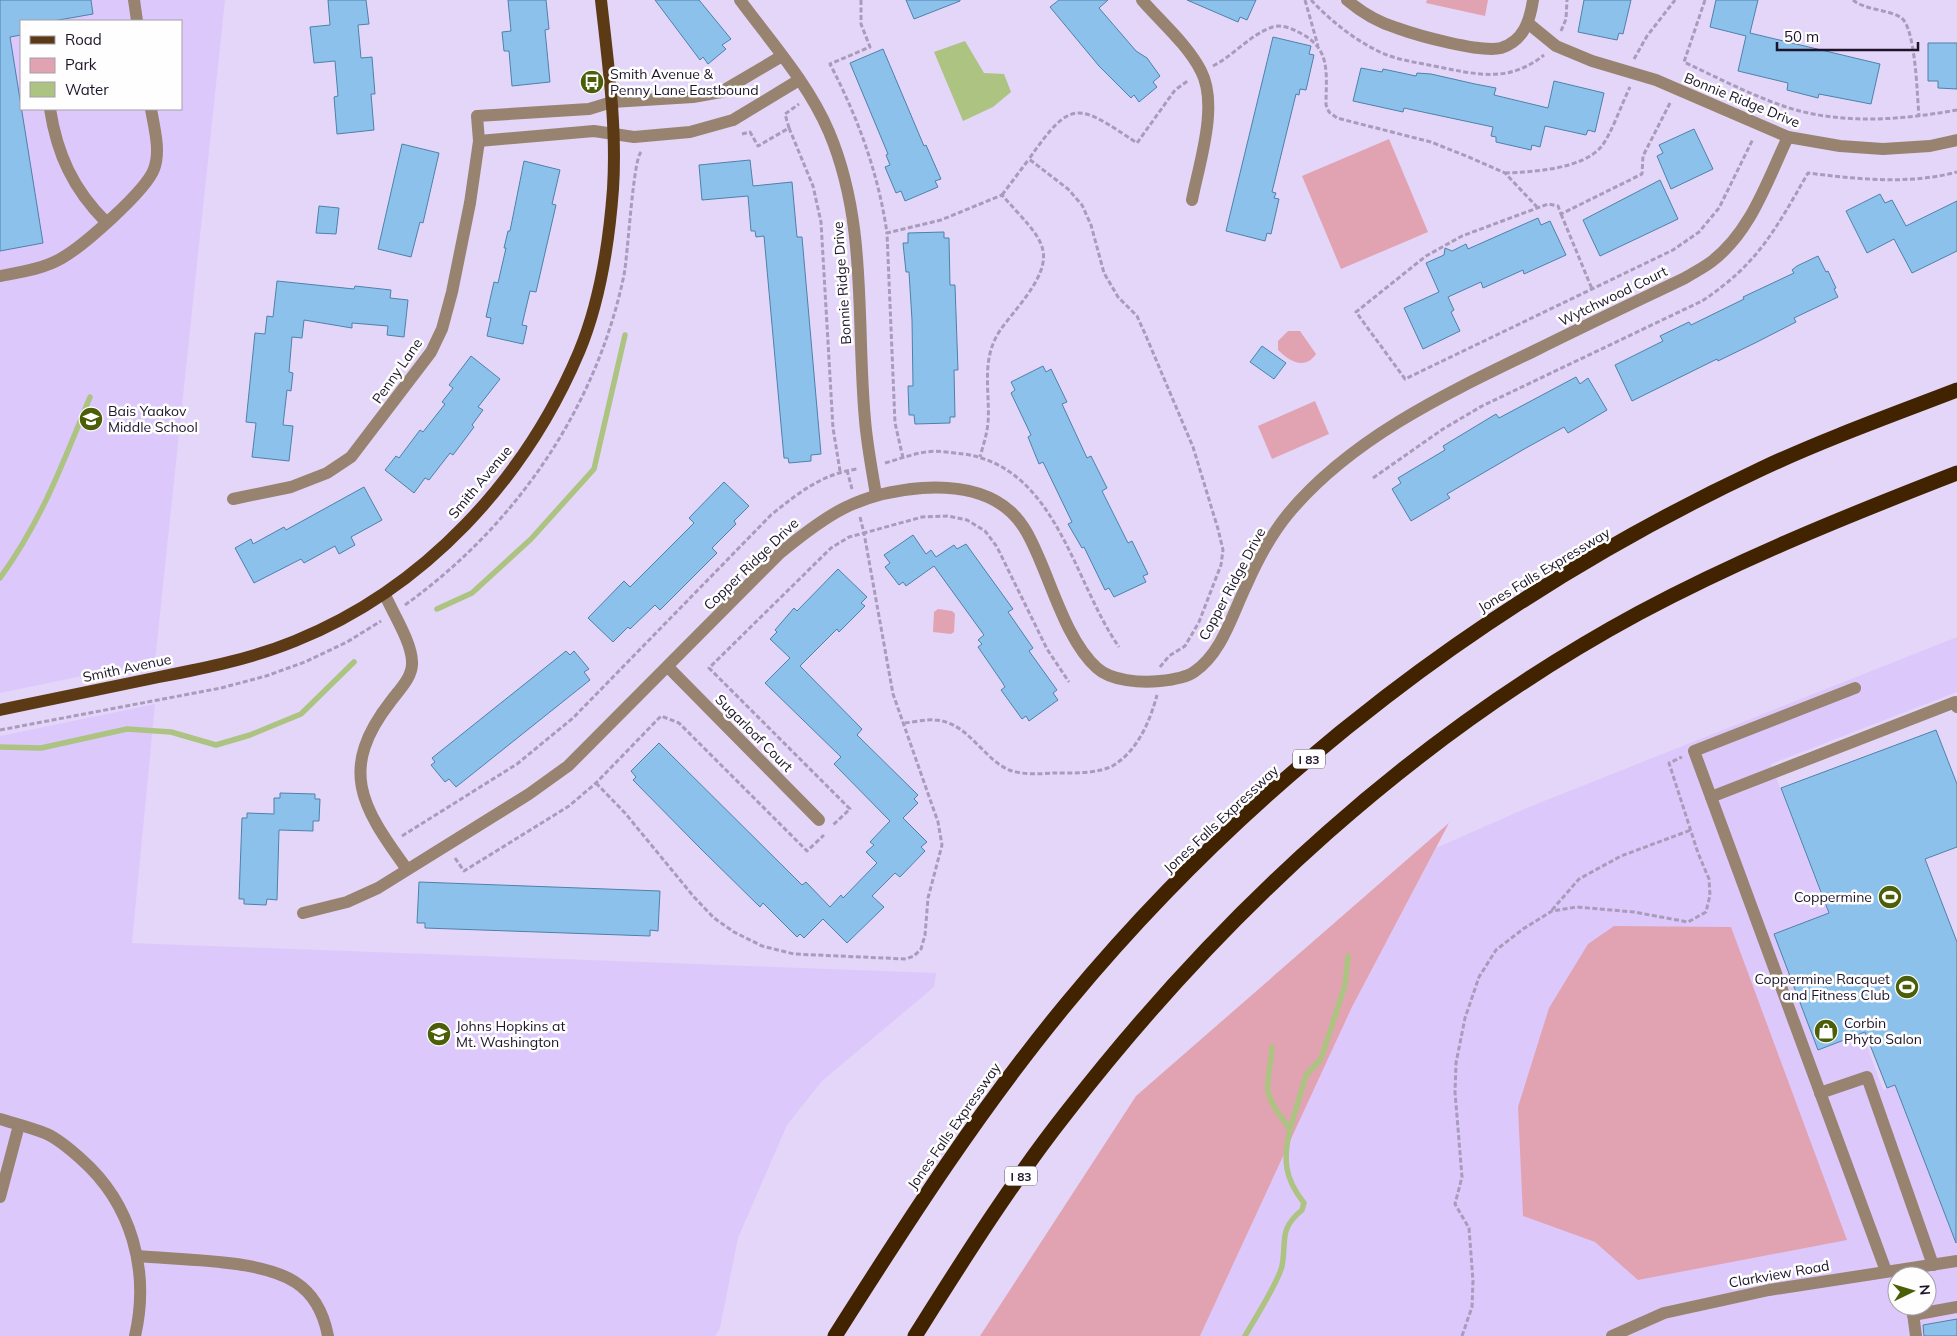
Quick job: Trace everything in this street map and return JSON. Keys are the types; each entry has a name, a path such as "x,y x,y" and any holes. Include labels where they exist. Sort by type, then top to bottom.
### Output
{"highway":[{"name":"Jones Falls Expressway","path":"835,1336 944,1166 1005,1081 1069,1001 1132,929 1196,862 1321,748 1390,693 1479,629 1546,585 1608,549 1762,469 1957,390"},
{"name":"I 83","path":"915,1336 1004,1201 1066,1112 1188,969 1241,913 1357,807 1433,746 1513,689 1637,615 1710,577 1788,541 1957,473"}],"main road":[{"name":"Smith Avenue","path":"0,710 243,659 293,642 335,623 385,595 432,556 475,515 515,466 553,408 580,350 596,299 607,241 613,188 614,134 601,0"}],"street":[{"path":"134,0 137,20"},
{"name":"Bonnie Ridge Drive","path":"740,0 799,80 828,130 840,161 851,206 858,255 865,420 876,495"},
{"path":"1142,0 1192,56 1202,72 1206,89 1207,126 1192,200"},
{"path":"1347,0 1373,17 1396,28 1482,50 1502,48 1516,40 1529,24 1533,0"},
{"name":"Bonnie Ridge Drive","path":"1529,24 1556,46 1592,62 1656,80 1788,138 1840,146 1884,149 1930,146 1957,140"},
{"path":"612,102 693,97 721,92 782,56"},
{"path":"479,141 594,131 634,137 690,132 733,120 799,80"},
{"name":"Penny Lane","path":"233,499 291,488 326,473 351,457 431,352 442,329 452,292 470,204 479,141 476,116 589,109 612,102"},
{"path":"50,110 54,138 84,201 106,222"},
{"path":"0,276 40,268 61,258 78,247 145,186 154,169 157,155 151,110"},
{"name":"Wytchwood Court","path":"1396,424 1480,377 1685,278 1711,262 1731,243 1749,220 1788,138"},
{"name":"Copper Ridge Drive","path":"303,913 347,902 378,888 412,865 501,812 568,766 779,554 816,524 844,506 876,495 944,487 972,492 993,499 1012,513 1028,534 1075,640 1099,670 1120,679 1158,681 1194,672 1215,651 1264,550 1287,515 1339,464 1396,424"},
{"path":"385,595 402,633 412,662 410,675 374,723 364,745 361,763 361,785 366,808 376,827 412,865"},
{"name":"Sugarloaf Court","path":"668,667 819,820"},
{"path":"1855,688 1694,751 1886,1271"},
{"path":"1710,797 1955,702 1957,707"},
{"path":"1820,1093 1867,1077 1933,1265"},
{"path":"0,1119 48,1135 65,1145 90,1168 114,1197 129,1226 138,1256 141,1295 135,1336"},
{"path":"0,1198 19,1125"},
{"path":"138,1256 240,1265 276,1273 295,1282 309,1294 319,1308 328,1336"},
{"name":"Clarkview Road","path":"1929,1266 1957,1261"},
{"name":"Clarkview Road","path":"1612,1336 1664,1313 1769,1290 1886,1271"},
{"path":"1937,1309 1957,1307"},
{"path":"1914,1316 1916,1336"}],"path":[{"path":"861,0 861,24 870,47 830,64 859,124 881,196 887,233 895,423 903,458"},
{"path":"1305,0 1318,47 1326,61 1326,105 1329,112 1337,118 1431,142 1505,173 1534,172 1589,158 1602,146 1630,87"},
{"path":"1626,71 1647,36 1675,0"},
{"path":"1705,0 1684,62 1788,107 1826,116 1865,120 1919,116 1957,110"},
{"path":"1853,0 1901,17 1907,24 1911,37 1919,116"},
{"path":"887,233 941,220 1002,195 1049,130 1067,116 1082,112 1095,116 1137,143 1175,90 1202,72 1229,58 1258,34 1273,26 1288,27 1318,47"},
{"path":"1561,214 1642,174 1643,156 1670,103 1678,107"},
{"path":"789,128 813,186 821,222 833,428 840,471"},
{"path":"1592,289 1558,206 1548,204 1462,236 1426,256 1356,312 1405,379 1592,289 1673,250 1699,232 1719,208 1754,140 1746,136"},
{"path":"0,730 221,688 266,676 305,662 347,642 436,583 502,520 543,465 577,408 615,312 624,274 634,198 634,169 639,153"},
{"path":"905,723 936,720 954,726 970,736 996,764 1012,771 1035,774 1096,770 1113,766 1127,753 1143,733 1152,716 1160,664 1185,646 1199,622 1221,564 1223,550 1192,447 1137,316 1118,298 1104,273 1091,225 1082,205 1068,189 1029,159"},
{"path":"1505,173 1521,193 1538,207"},
{"path":"980,457 988,425 987,363 993,343 1003,326 1028,294 1046,255 1035,232 1002,195"},
{"path":"401,836 518,764 544,743 573,718 771,515 796,494 817,481 840,471 872,466 927,452 980,457 1017,476 1037,496 1052,517 1097,611 1119,647"},
{"path":"847,470 864,533 922,517 948,516 967,520 985,531 997,547 1047,650 1069,682"},
{"path":"1552,911 1577,907 1634,912 1688,922 1706,912 1710,895 1709,879 1669,763"},
{"path":"454,855 464,871 569,806 596,782"},
{"path":"396,829 401,836 412,865"},
{"path":"1462,1336 1472,1307 1472,1281 1468,1228 1455,1204 1462,1177 1455,1092 1456,1063 1465,1018 1479,977 1496,950 1523,929 1552,911 1579,879 1621,856 1691,830"}],"shaded area":[{"name":"Bais Yaakov Middle School","path":"0,0 225,0 155,661 0,693"},
{"path":"1957,637 1957,692 1771,764 1873,1031 1863,1035 1883,1090 1895,1085 1952,1234 1957,1233 1957,1336 1200,1336 1352,1007 1436,848 1529,807"},
{"name":"Johns Hopkins at Mt. Washington","path":"155,704 132,943 936,973 934,987 822,1081 787,1125 738,1238 720,1328 715,1336 0,1336 0,736"}],"green space":[{"path":"1427,0 1488,0 1485,16 1426,3"},
{"path":"1389,139 1428,232 1341,269 1302,176"},
{"path":"1288,331 1300,331 1316,354 1312,359 1302,363 1292,361 1278,350 1278,341"},
{"path":"1315,401 1329,434 1272,459 1258,426"},
{"path":"938,609 952,611 955,614 954,632 951,634 933,632 934,612"},
{"path":"1449,823 1352,1007 1200,1336 980,1336 1136,1096"},
{"path":"1614,926 1731,927 1847,1240 1638,1280 1595,1242 1523,1216 1518,1107 1549,1008 1588,944"}],"water":[{"path":"965,41 984,73 1004,74 1011,92 993,107 963,121 934,52"}],"building":[{"path":"0,0 91,0 93,14 59,20 20,20 20,35 10,37 20,110 22,110 43,243 0,251"},
{"path":"328,0 366,0 369,24 358,25 361,58 372,57 375,94 371,94 374,130 337,134 334,97 338,96 335,61 314,63 310,27 330,25"},
{"path":"508,0 546,0 549,29 545,30 550,82 512,86 509,51 504,51 502,32 511,31"},
{"path":"655,0 699,0 731,39 722,45 726,49 708,64 703,57 700,60"},
{"path":"906,0 960,0 960,1 914,19"},
{"path":"1059,0 1108,0 1099,8 1136,51 1147,58 1160,76 1153,82 1157,87 1139,102 1134,95 1131,98 1099,66 1050,7"},
{"path":"1187,0 1256,0 1247,20 1240,17 1238,22"},
{"path":"1584,0 1631,0 1623,34 1619,33 1617,40 1578,32"},
{"path":"1716,0 1758,0 1750,33 1880,64 1871,104 1819,94 1818,98 1787,90 1788,83 1738,71 1746,36 1710,27"},
{"path":"1273,37 1311,46 1309,54 1314,55 1306,90 1300,89 1299,95 1296,94 1272,192 1276,193 1274,198 1279,199 1271,234 1267,233 1265,241 1226,231"},
{"path":"1928,43 1957,43 1957,89 1938,88 1938,81 1928,81"},
{"path":"883,49 924,146 926,145 941,179 935,181 938,187 905,201 901,191 896,193 885,167 890,165 886,155 888,154 850,63"},
{"path":"1361,68 1382,72 1383,69 1416,76 1417,73 1431,74 1496,88 1494,95 1548,108 1554,81 1604,93 1595,132 1588,130 1586,135 1545,126 1540,147 1532,145 1531,150 1496,142 1496,137 1491,136 1493,127 1404,108 1403,112 1353,101"},
{"path":"1694,129 1713,169 1671,189 1657,156 1663,153 1659,145"},
{"path":"402,144 439,153 423,223 420,222 411,257 378,249"},
{"path":"750,160 753,186 792,182 797,237 802,237 821,454 811,455 811,461 789,463 788,458 784,458 764,236 756,237 755,231 751,231 748,196 702,200 699,165"},
{"path":"524,161 560,170 552,204 556,205 536,292 530,291 522,325 527,326 523,344 487,336 491,318 486,317 494,282 498,283"},
{"path":"1660,180 1678,219 1600,256 1583,220"},
{"path":"1880,194 1885,203 1892,200 1906,226 1957,201 1957,251 1912,273 1894,239 1867,253 1846,211"},
{"path":"319,206 339,208 336,234 316,233"},
{"path":"1538,218 1541,225 1550,221 1566,255 1524,274 1523,270 1483,288 1481,282 1448,297 1454,310 1451,312 1460,331 1423,349 1404,308 1439,292 1426,263 1444,255 1445,248 1452,251 1466,244 1468,249"},
{"path":"944,232 944,238 949,238 950,285 955,285 958,370 954,370 955,417 950,417 950,423 915,424 914,415 909,415 908,386 913,386 912,320 909,272 906,272 903,243 908,243 908,233"},
{"path":"1818,256 1826,272 1828,271 1838,297 1794,318 1796,322 1757,342 1718,361 1717,359 1632,401 1615,365 1663,341 1660,336 1689,322 1691,325 1744,299 1743,297 1794,273 1792,270 1797,266"},
{"path":"277,281 354,289 355,286 391,290 390,298 408,300 404,337 387,335 388,326 352,323 352,328 304,320 302,338 292,337 289,372 293,373 291,391 287,390 283,425 293,426 289,461 252,457 256,423 246,422 255,333 265,334 267,316 273,317"},
{"path":"1262,346 1286,363 1274,379 1250,362"},
{"path":"471,356 500,379 478,407 483,410 472,425 474,427 453,455 450,453 429,480 425,478 414,493 385,470 396,456 399,458 420,430 423,432 445,404 442,402 453,388 449,385"},
{"path":"1043,366 1046,372 1051,369 1067,402 1062,404 1087,458 1091,456 1107,488 1102,491 1128,543 1132,541 1148,574 1143,576 1146,582 1114,597 1109,588 1105,590 1084,547 1082,548 1068,524 1072,522 1043,462 1039,464 1028,437 1031,435 1011,393 1015,390 1011,382"},
{"path":"1576,377 1580,384 1588,378 1607,410 1568,433 1564,427 1526,448 1447,494 1450,498 1411,521 1392,489 1401,483 1398,478 1445,450 1443,446 1496,414 1499,418"},
{"path":"724,482 749,506 734,521 736,524 712,548 717,553 660,610 655,605 613,642 588,618 624,581 630,587 694,523 689,518"},
{"path":"364,487 382,520 351,537 355,545 339,554 335,546 304,563 301,559 254,583 235,548 251,539 253,544 284,527 286,530"},
{"path":"913,535 926,554 931,550 936,557 954,545 957,549 966,544 1013,609 1008,612 1033,648 1029,651 1057,690 1053,693 1058,700 1029,721 1026,716 1022,719 1001,690 1005,687 978,647 982,644 978,640 984,635 934,566 906,586 903,582 899,585 885,567 890,563 884,555"},
{"path":"838,569 867,597 861,603 865,606 839,632 837,629 800,666 862,729 857,735 918,795 914,799 918,803 903,818 927,842 921,847 925,851 900,877 895,873 872,896 884,907 847,943 823,919 804,938 800,934 797,937 763,903 760,907 700,848 633,780 636,777 631,771 659,743 802,885 806,882 830,907 841,895 843,898 877,863 866,852 874,845 870,842 890,821 834,764 841,757 765,683 790,658 770,639 777,632 775,630 794,608 797,611"},
{"path":"566,651 570,655 574,651 589,669 584,672 590,680 456,787 449,779 445,782 431,765 435,762 432,758"},
{"name":"Coppermine","path":"1936,730 1957,784 1957,847 1925,859 1957,942 1956,1243 1895,1085 1887,1088 1865,1032 1818,1050 1774,934 1829,913 1781,788"},
{"path":"280,793 315,794 315,799 320,799 319,821 313,821 313,831 279,830 277,900 267,899 266,905 244,904 244,899 239,899 242,818 247,818 247,813 274,814 274,798 280,798"},
{"path":"419,882 660,891 658,931 650,930 650,936 425,928 425,923 417,923"},
{"path":"1957,1319 1957,1336 1924,1336 1923,1325"}],"waterway":[{"path":"437,609 472,593 531,539 594,469 625,335"},
{"path":"0,578 40,513 90,397"},
{"path":"0,747 41,748 127,729 171,732 216,745 250,735 301,714 354,662"},
{"path":"1290,1129 1306,1075 1321,1059 1345,985 1348,956"},
{"path":"1245,1336 1280,1273 1286,1230 1294,1217 1302,1210 1304,1203 1292,1185 1287,1168 1286,1150 1290,1129 1274,1106 1268,1090 1272,1047"}],"place":[{"name":"Smith Avenue & Penny Lane Eastbound","path":"592,82"},
{"name":"Bais Yaakov Middle School","path":"91,419"},
{"name":"Coppermine","path":"1890,897"},
{"name":"Coppermine Racquet and Fitness Club","path":"1907,987"},
{"name":"Corbin Phyto Salon","path":"1826,1031"},
{"name":"Johns Hopkins at Mt. Washington","path":"439,1034"}]}
